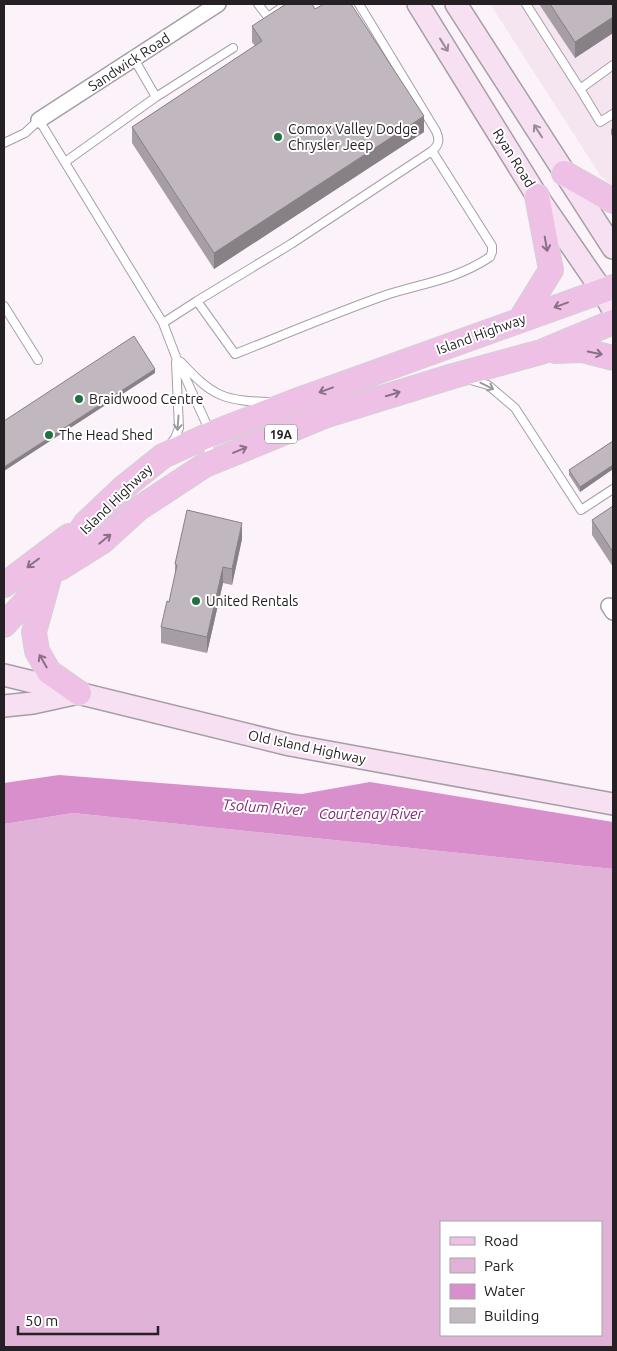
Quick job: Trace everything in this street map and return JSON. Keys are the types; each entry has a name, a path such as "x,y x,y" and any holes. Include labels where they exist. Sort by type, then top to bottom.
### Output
{"main road":[{"name":"Ryan Road","path":"418,4 537,196 610,296"},
{"path":"456,4 613,248"},
{"path":"564,172 613,201"},
{"path":"520,320 550,270 537,196"},
{"name":"Island Highway","path":"50,575 86,523 123,488 163,456 211,434 293,402 520,320 610,296"},
{"name":"Island Highway","path":"50,575 103,541 138,509 205,466 327,415 453,376 541,352 613,322"},
{"path":"541,352 582,350 613,358"},
{"path":"4,585 86,523"},
{"path":"50,575 34,632 37,651 49,672 79,693"},
{"name":"19A","path":"4,625 50,575"},
{"name":"Old Island Highway","path":"4,675 290,745 613,804"},
{"path":"4,706 33,703 79,693"}],"street":[{"name":"Sandwick Road","path":"40,120 218,4"}],"lane":[{"path":"258,4 268,17 287,4"},
{"path":"163,323 290,244 438,146 439,138 436,131 359,4"},
{"path":"526,4 600,122 613,114"},
{"path":"65,162 156,97 233,48"},
{"path":"134,59 156,97"},
{"path":"580,89 613,65"},
{"path":"4,143 25,133 40,120 163,323 176,357 211,434 208,459 205,466"},
{"path":"197,301 235,354 390,294 448,278 490,257 492,246 432,151"},
{"path":"4,306 38,360"},
{"path":"176,357 214,393 229,399 293,402"},
{"path":"163,456 179,428 176,357"},
{"path":"453,376 488,385 515,408 581,510 613,489"}],"shaded area":[{"path":"490,4 613,4 613,187 600,175"}],"green space":[{"path":"73,813 613,869 613,1347 4,1347 4,824"}],"water":[{"name":"Courtenay River","path":"59,775 302,794 370,782 613,822 613,869 73,813 4,824 4,783"}],"building":[{"name":"Comox Valley Dodge Chrysler Jeep","path":"286,4 312,4 315,9 324,4 351,4 424,116 214,253 132,127 262,41 252,26"},
{"path":"550,4 613,4 613,17 575,42"},
{"name":"Braidwood Centre","path":"134,336 155,369 4,467 4,421"},
{"path":"613,441 613,465 580,487 569,470"},
{"path":"613,506 613,552 592,520"},
{"name":"United Rentals","path":"187,510 242,523 232,569 223,567 207,637 161,627 167,601 169,602"}],"place":[{"name":"Comox Valley Dodge Chrysler Jeep","path":"278,137"},
{"name":"Braidwood Centre","path":"79,399"},
{"name":"The Head Shed","path":"49,435"},
{"name":"United Rentals","path":"196,601"}],"water label":[{"name":"Tsolum River","path":"264,807"}]}
